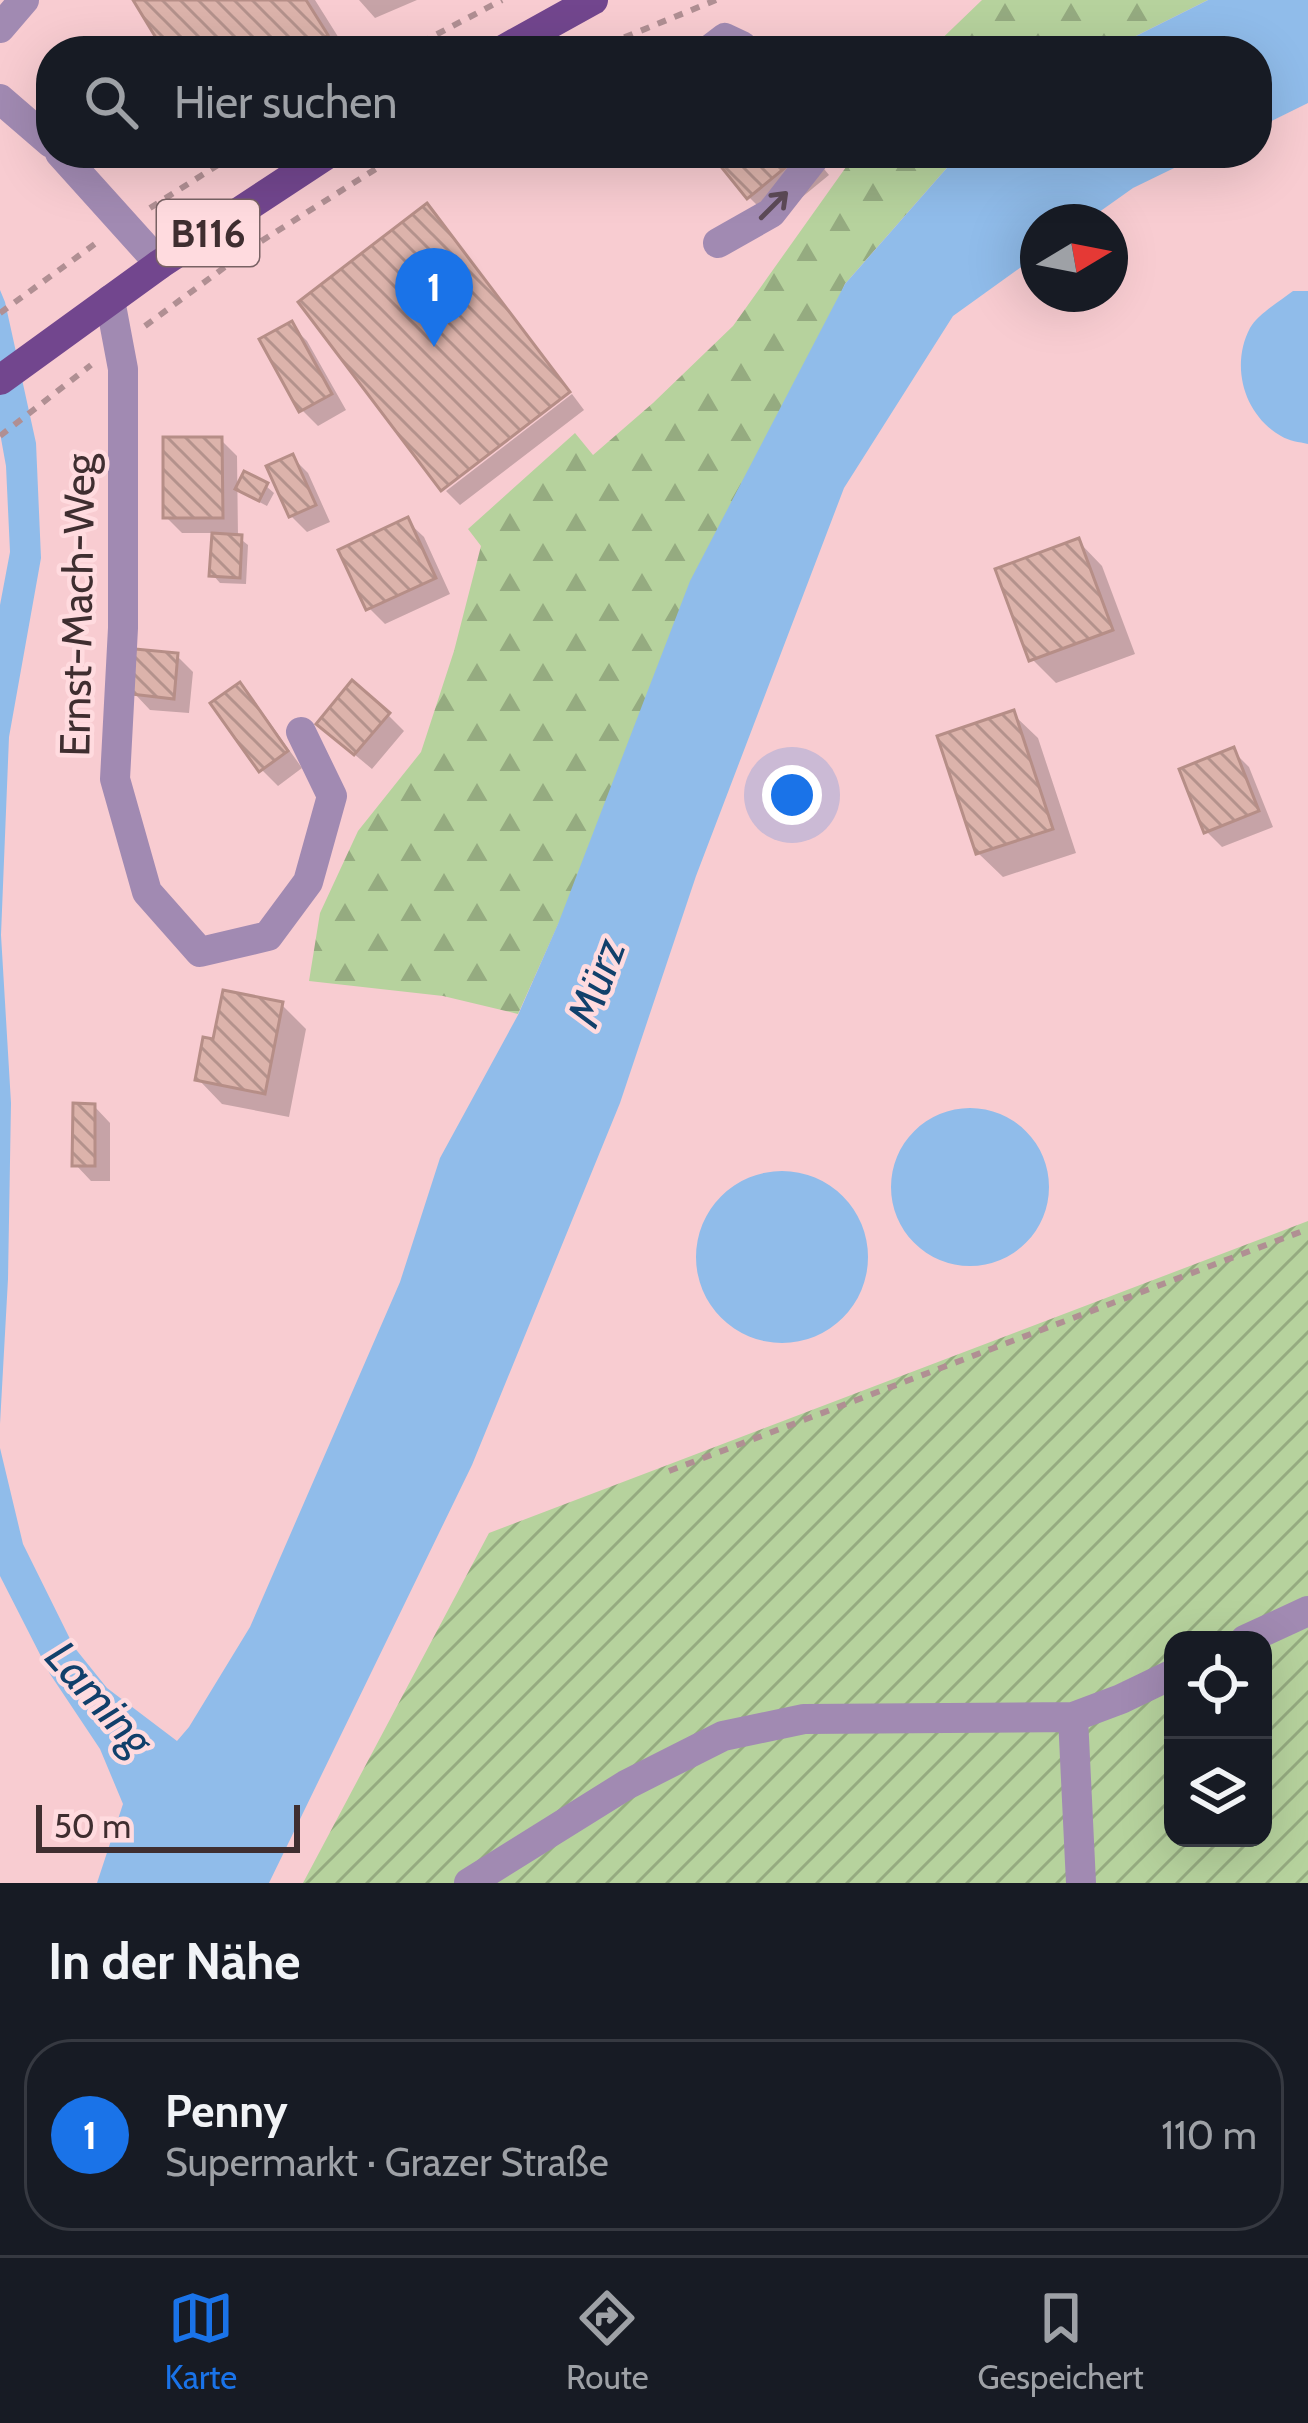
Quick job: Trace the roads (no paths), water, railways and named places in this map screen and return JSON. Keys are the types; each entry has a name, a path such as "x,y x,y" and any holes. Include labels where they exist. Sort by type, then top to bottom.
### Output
{"main road":[{"path":"527,36 593,0"},
{"name":"B116","path":"0,380 160,264 306,168"}],"street":[{"path":"0,28 24,0"},
{"path":"0,99 36,130"},
{"path":"74,168 160,264"},
{"path":"718,243 771,213 806,168"},
{"name":"Ernst-Mach-Weg","path":"99,307 107,353 123,369 123,604 115,778 147,892 200,952 268,936 308,882 332,796 301,732"},
{"path":"1265,1631 1308,1611"},
{"path":"469,1883 626,1785 723,1736 804,1719 1073,1717 1164,1678"},
{"path":"1073,1717 1081,1883"}],"water":[{"path":"1208,0 1308,0 1308,103 1272,121 1272,36 1136,36"},
{"path":"947,168 1174,168 1110,204 1020,204 1020,268 953,316 844,488 696,876 620,1103 472,1465 269,1883 97,1883 123,1804 100,1749 50,1674 0,1576 0,1448 23,1544 74,1647 107,1688 177,1741 250,1627 400,1282 440,1158 518,1015 558,924 690,581 845,284"},
{"path":"0,290 36,443 41,558 9,737 1,935 11,1103 0,1424 0,605 10,552 0,433"},
{"path":"1293,291 1308,291 1308,444 1284,438 1268,427 1250,403 1241,373 1250,328"},
{"path":"970,1108 1000,1114 1026,1131 1043,1157 1049,1187 1043,1217 1026,1243 1000,1260 970,1266 940,1260 914,1243 897,1217 891,1187 897,1157 914,1131 940,1114"},
{"path":"782,1171 815,1177 843,1196 862,1224 868,1257 862,1290 843,1318 815,1337 782,1343 749,1337 721,1318 702,1290 696,1257 702,1224 721,1196 749,1177"}],"place":[{"name":"Penny","path":"434,347"}],"water label":[{"name":"Mürz","path":"596,982"},
{"name":"Laming","path":"100,1698"}]}
